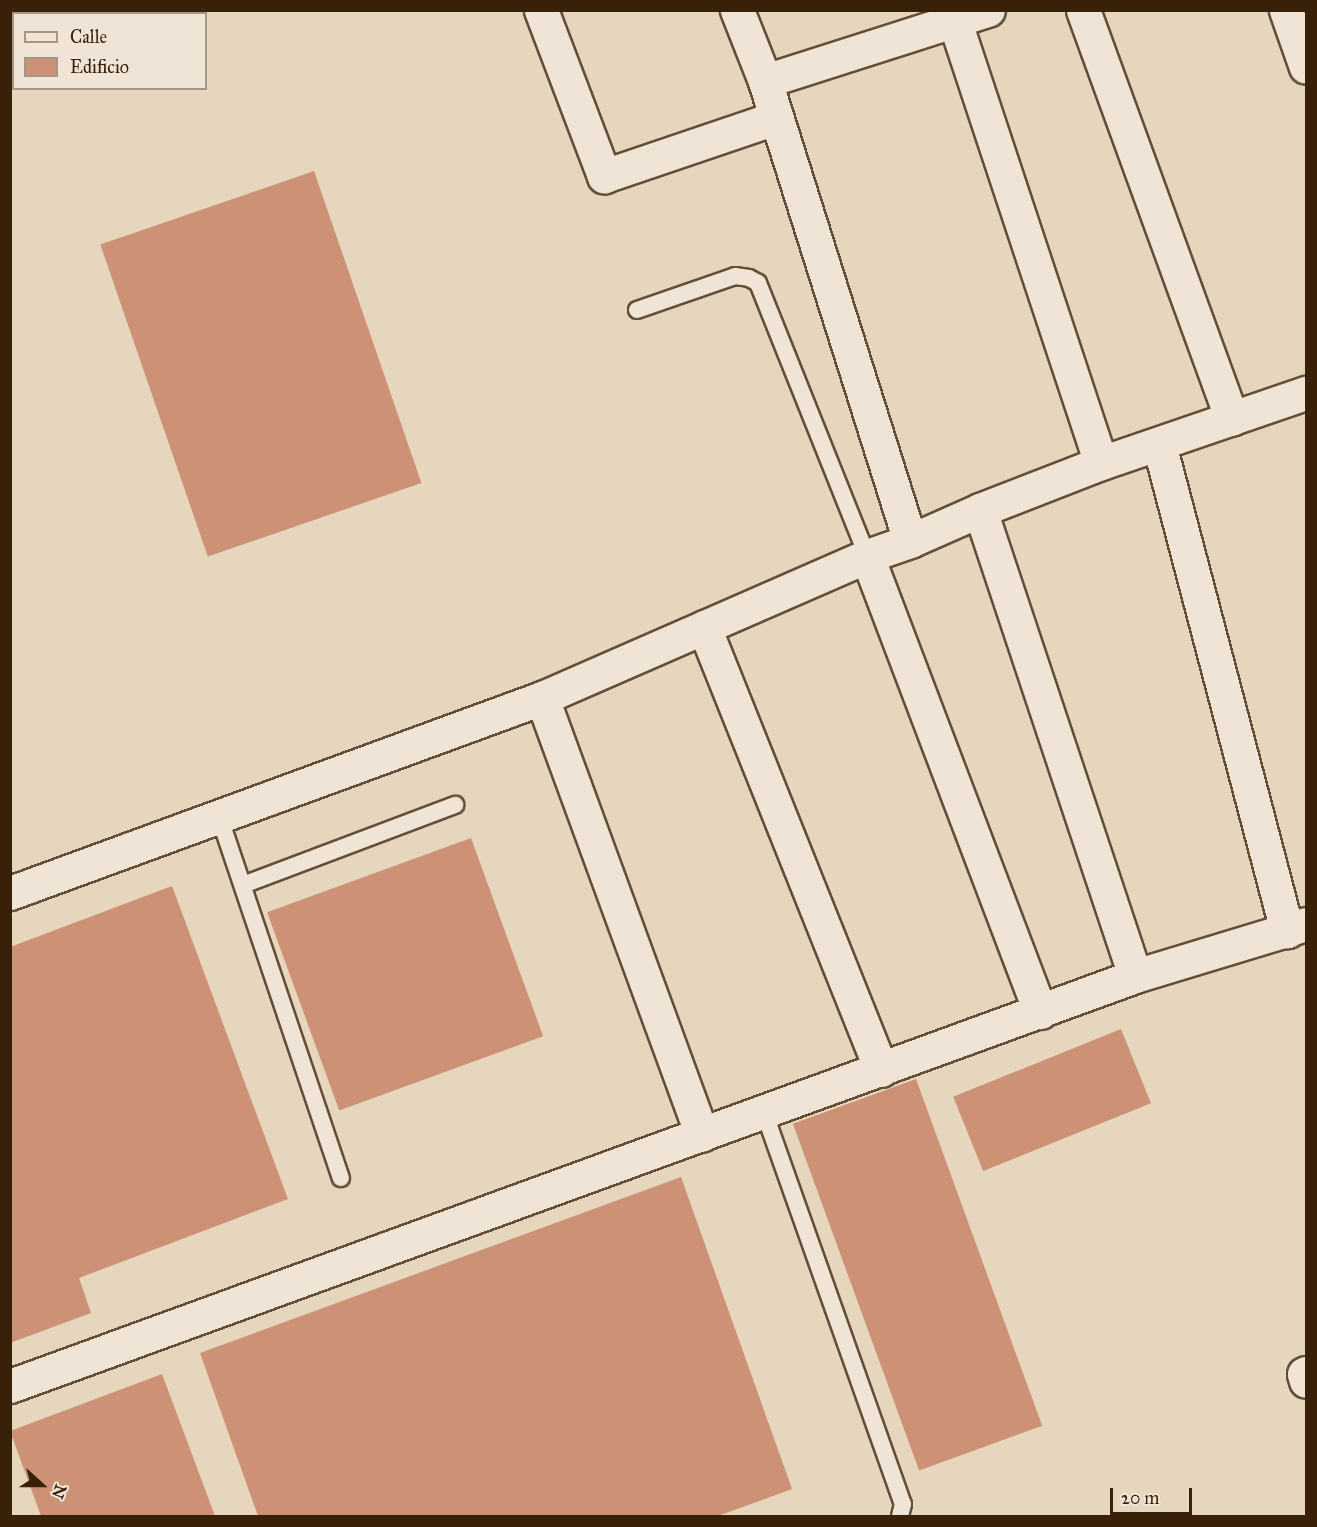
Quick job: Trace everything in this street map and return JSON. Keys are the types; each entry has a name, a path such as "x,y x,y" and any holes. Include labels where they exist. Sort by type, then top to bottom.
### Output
{"street":[{"path":"541,10 604,176 775,118"},
{"path":"737,10 765,81 910,541"},
{"path":"765,81 953,16 988,10"},
{"path":"1083,10 1232,419"},
{"path":"1286,10 1306,67"},
{"path":"953,16 1101,463"},
{"path":"10,893 542,698 867,556 910,541 980,510 1101,463 1306,393"},
{"path":"10,1386 1135,976 1297,927 1159,444"},
{"path":"980,510 1135,976"},
{"path":"867,556 1040,1012"},
{"path":"704,627 880,1070"},
{"path":"542,698 702,1135"},
{"path":"1306,1373 1304,1374 1306,1381"}],"lane":[{"path":"637,310 735,276 749,278 758,283 867,556"},
{"path":"243,885 455,805"},
{"path":"219,816 341,1178"},
{"path":"764,1112 903,1504 900,1516"}],"building":[{"path":"314,171 421,483 208,557 100,245"},
{"path":"471,838 543,1036 339,1110 267,912"},
{"path":"172,886 288,1199 79,1278 91,1313 10,1343 10,947"},
{"path":"1121,1029 1151,1103 983,1171 953,1097"},
{"path":"916,1079 1042,1426 919,1471 793,1124"},
{"path":"681,1177 792,1489 718,1516 258,1516 200,1353"},
{"path":"162,1374 215,1516 41,1516 10,1431"}]}
